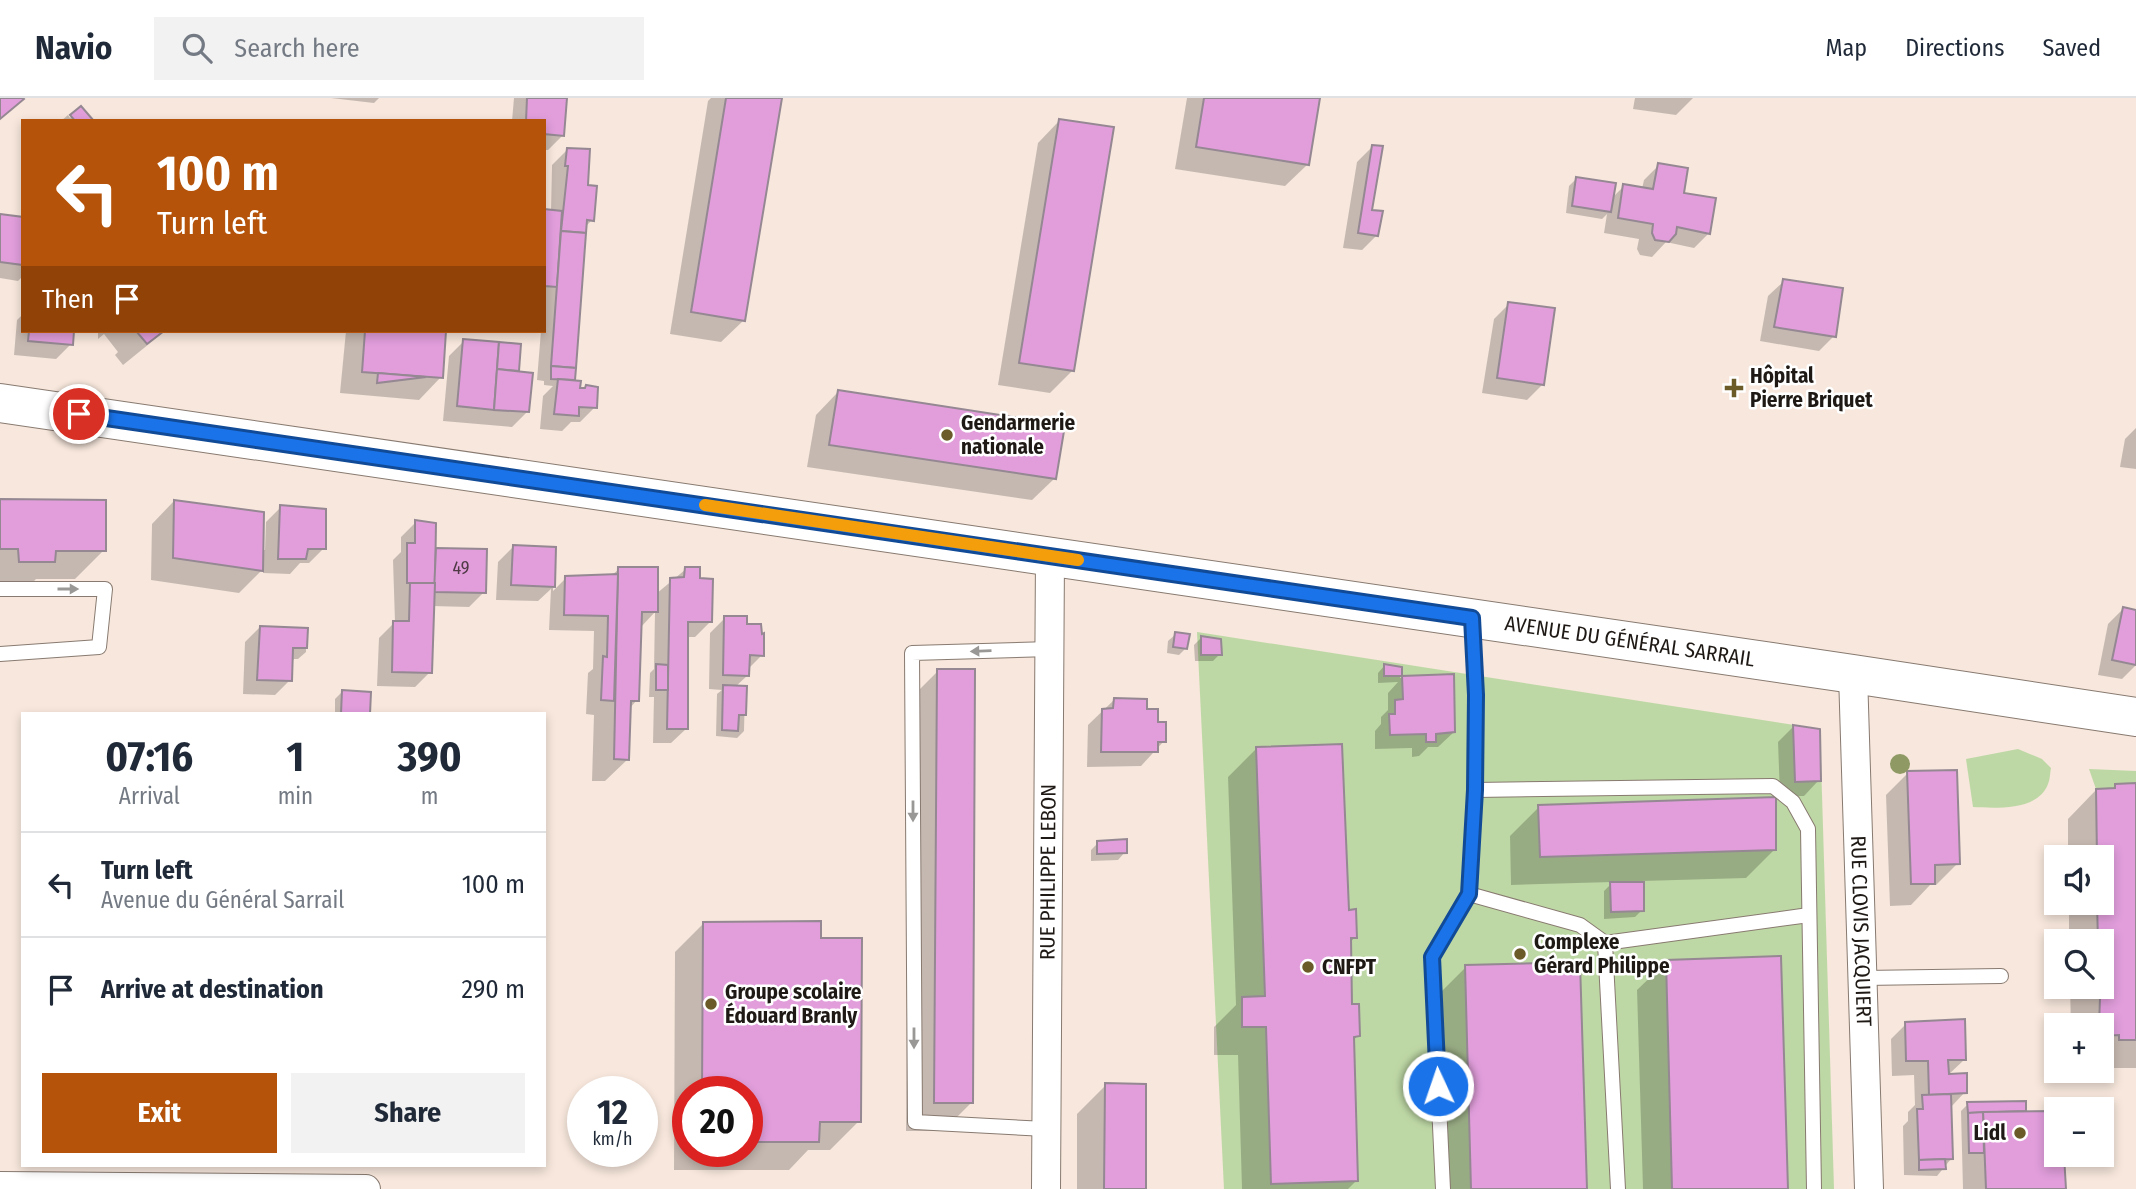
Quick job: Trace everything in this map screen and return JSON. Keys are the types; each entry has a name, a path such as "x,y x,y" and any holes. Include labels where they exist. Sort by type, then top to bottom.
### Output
{"main road":[{"name":"AVENUE DU GÉNÉRAL SARRAIL","path":"0,402 2136,717"}],"street":[{"name":"RUE PHILIPPE LEBON","path":"1046,1189 1050,556"},
{"name":"RUE CLOVIS JACQUIERT","path":"1853,674 1869,1189"},
{"path":"0,1186 366,1189"}],"lane":[{"path":"0,589 105,589 99,647 0,654"},
{"path":"1443,1189 1432,957 1469,894 1475,790 1476,695 1472,618"},
{"path":"1046,1129 915,1122 912,653 1050,649"},
{"path":"1475,790 1773,786 1793,802 1808,829 1814,1189"},
{"path":"1469,894 1580,925 1605,943 1809,915"},
{"path":"1605,943 1618,1189"},
{"path":"1863,978 2001,976"}],"green space":[{"name":"Complexe Gérard Philippe","path":"1197,632 1820,729 1834,1189 1224,1189"},
{"path":"2018,749 2042,759 2051,768 2049,782 2043,793 2015,806 1973,807 1966,759"},
{"path":"2089,769 2136,771 2136,783 2115,784 2115,788 2096,789"}],"building":[{"path":"0,98 23,98 24,99 0,119"},
{"path":"527,98 567,98 564,136 546,134 546,119 526,119"},
{"path":"726,98 782,98 745,321 691,312"},
{"path":"1204,98 1320,98 1309,165 1196,147"},
{"path":"81,106 92,119 73,119 70,115"},
{"path":"1059,119 1114,127 1074,371 1019,363"},
{"path":"1372,145 1383,146 1372,210 1383,211 1378,236 1358,233"},
{"path":"567,148 590,149 588,185 597,186 594,221 587,220 586,233 561,231 568,166 565,166"},
{"path":"1658,163 1688,168 1684,193 1716,198 1710,234 1677,227 1676,234 1669,242 1655,240 1652,233 1653,224 1618,218 1623,184 1653,189"},
{"path":"1576,177 1616,183 1611,212 1572,206"},
{"path":"546,209 562,211 557,287 546,286"},
{"path":"0,214 21,217 21,265 0,262"},
{"path":"561,231 586,233 576,368 551,366"},
{"path":"1783,279 1843,288 1836,337 1774,327"},
{"path":"1508,302 1555,308 1544,385 1497,378"},
{"path":"29,333 74,333 73,345 28,341"},
{"path":"138,333 161,333 147,344"},
{"path":"365,333 446,333 443,378 362,372"},
{"path":"463,339 499,342 494,410 457,406"},
{"path":"499,342 521,344 519,371 497,369"},
{"path":"551,366 576,368 575,380 551,379"},
{"path":"497,369 533,373 529,412 494,410"},
{"path":"378,373 426,377 377,383"},
{"path":"558,379 581,381 580,388 585,388 586,385 598,387 597,408 579,407 579,416 554,414"},
{"name":"Gendarmerie nationale","path":"838,390 1065,425 1056,479 829,445"},
{"path":"0,499 106,500 106,551 56,551 55,562 19,562 18,549 0,549"},
{"path":"174,500 264,512 263,571 173,558"},
{"path":"280,505 326,509 326,549 308,549 306,559 278,559"},
{"path":"415,520 436,523 435,583 407,583 407,543 415,543"},
{"path":"513,545 556,547 555,587 511,585"},
{"path":"436,548 487,549 486,593 434,592"},
{"path":"618,567 658,567 658,612 642,612 639,701 631,701 629,760 614,759"},
{"path":"685,567 700,567 700,578 713,579 712,622 688,622 688,729 667,729 670,578 684,577"},
{"path":"618,574 614,701 601,700 603,656 607,657 608,616 564,615 565,576"},
{"path":"410,583 435,583 432,673 392,672 393,621 409,621"},
{"path":"2123,607 2136,610 2136,665 2112,660"},
{"path":"724,616 747,616 747,624 761,624 762,634 764,633 764,656 750,655 749,676 723,675"},
{"path":"260,626 308,628 307,648 293,648 292,681 257,680"},
{"path":"1175,632 1190,634 1187,649 1173,647"},
{"path":"1201,636 1221,639 1222,655 1201,655"},
{"path":"656,664 668,665 668,690 656,690"},
{"path":"1384,664 1402,667 1402,676 1384,676"},
{"path":"937,669 975,669 973,1103 934,1103"},
{"path":"1454,674 1455,732 1436,734 1436,742 1426,742 1426,734 1390,735 1389,714 1395,714 1395,700 1403,699 1402,676"},
{"path":"723,685 747,686 746,715 739,715 738,731 722,730"},
{"path":"342,690 371,692 370,712 341,712"},
{"path":"1114,698 1147,699 1147,709 1158,709 1158,722 1166,722 1166,742 1158,742 1158,752 1101,752 1102,709 1113,708"},
{"path":"1793,725 1820,729 1821,781 1795,782"},
{"name":"CNFPT","path":"1342,744 1349,910 1356,909 1357,938 1351,938 1352,1004 1359,1004 1360,1036 1354,1037 1358,1181 1271,1184 1266,1027 1242,1027 1242,997 1265,996 1256,747"},
{"path":"1957,770 1960,864 1935,865 1935,884 1911,884 1907,771"},
{"path":"2136,783 2136,1040 2119,1040 2119,1035 2114,1035 2114,1013 2099,1013 2100,999 2114,999 2114,929 2098,929 2097,915 2114,915 2114,845 2097,845 2096,789 2115,788 2115,784"},
{"path":"1776,797 1776,850 1540,857 1538,805"},
{"path":"1127,839 1127,853 1097,854 1097,841"},
{"path":"1610,882 1644,882 1644,911 1611,912"},
{"path":"821,921 821,938 862,938 861,1122 820,1122 819,1142 763,1142 763,1076 702,1076 703,922"},
{"path":"1781,956 1788,1189 1672,1189 1666,960"},
{"path":"1580,962 1587,1189 1471,1189 1465,965"},
{"path":"1965,1019 1966,1060 1948,1060 1949,1074 1967,1073 1967,1093 1929,1095 1928,1061 1906,1061 1905,1022"},
{"path":"1105,1083 1146,1084 1146,1189 1104,1189"},
{"path":"1951,1094 1953,1159 1919,1160 1917,1109 1923,1109 1922,1095"},
{"path":"2026,1101 2026,1111 1968,1113 1967,1102"},
{"name":"Lidl","path":"2044,1111 2044,1167 2065,1167 2066,1189 1986,1189 1983,1112"},
{"path":"1983,1112 1984,1153 1969,1153 1968,1113"},
{"path":"1945,1159 1946,1169 1919,1170 1919,1160"}],"slow traffic":[{"path":"705,505 1078,560"}],"place":[{"name":"Hôpital Pierre Briquet","path":"1734,388"},
{"name":"Gendarmerie nationale","path":"947,435"},
{"name":"Complexe Gérard Philippe","path":"1520,954"},
{"name":"CNFPT","path":"1308,967"},
{"name":"Groupe scolaire Édouard Branly","path":"711,1004"},
{"name":"Lidl","path":"2020,1133"}],"route":[{"path":"79,414 1472,618 1476,695 1475,790 1469,894 1432,957 1438,1086"}]}
